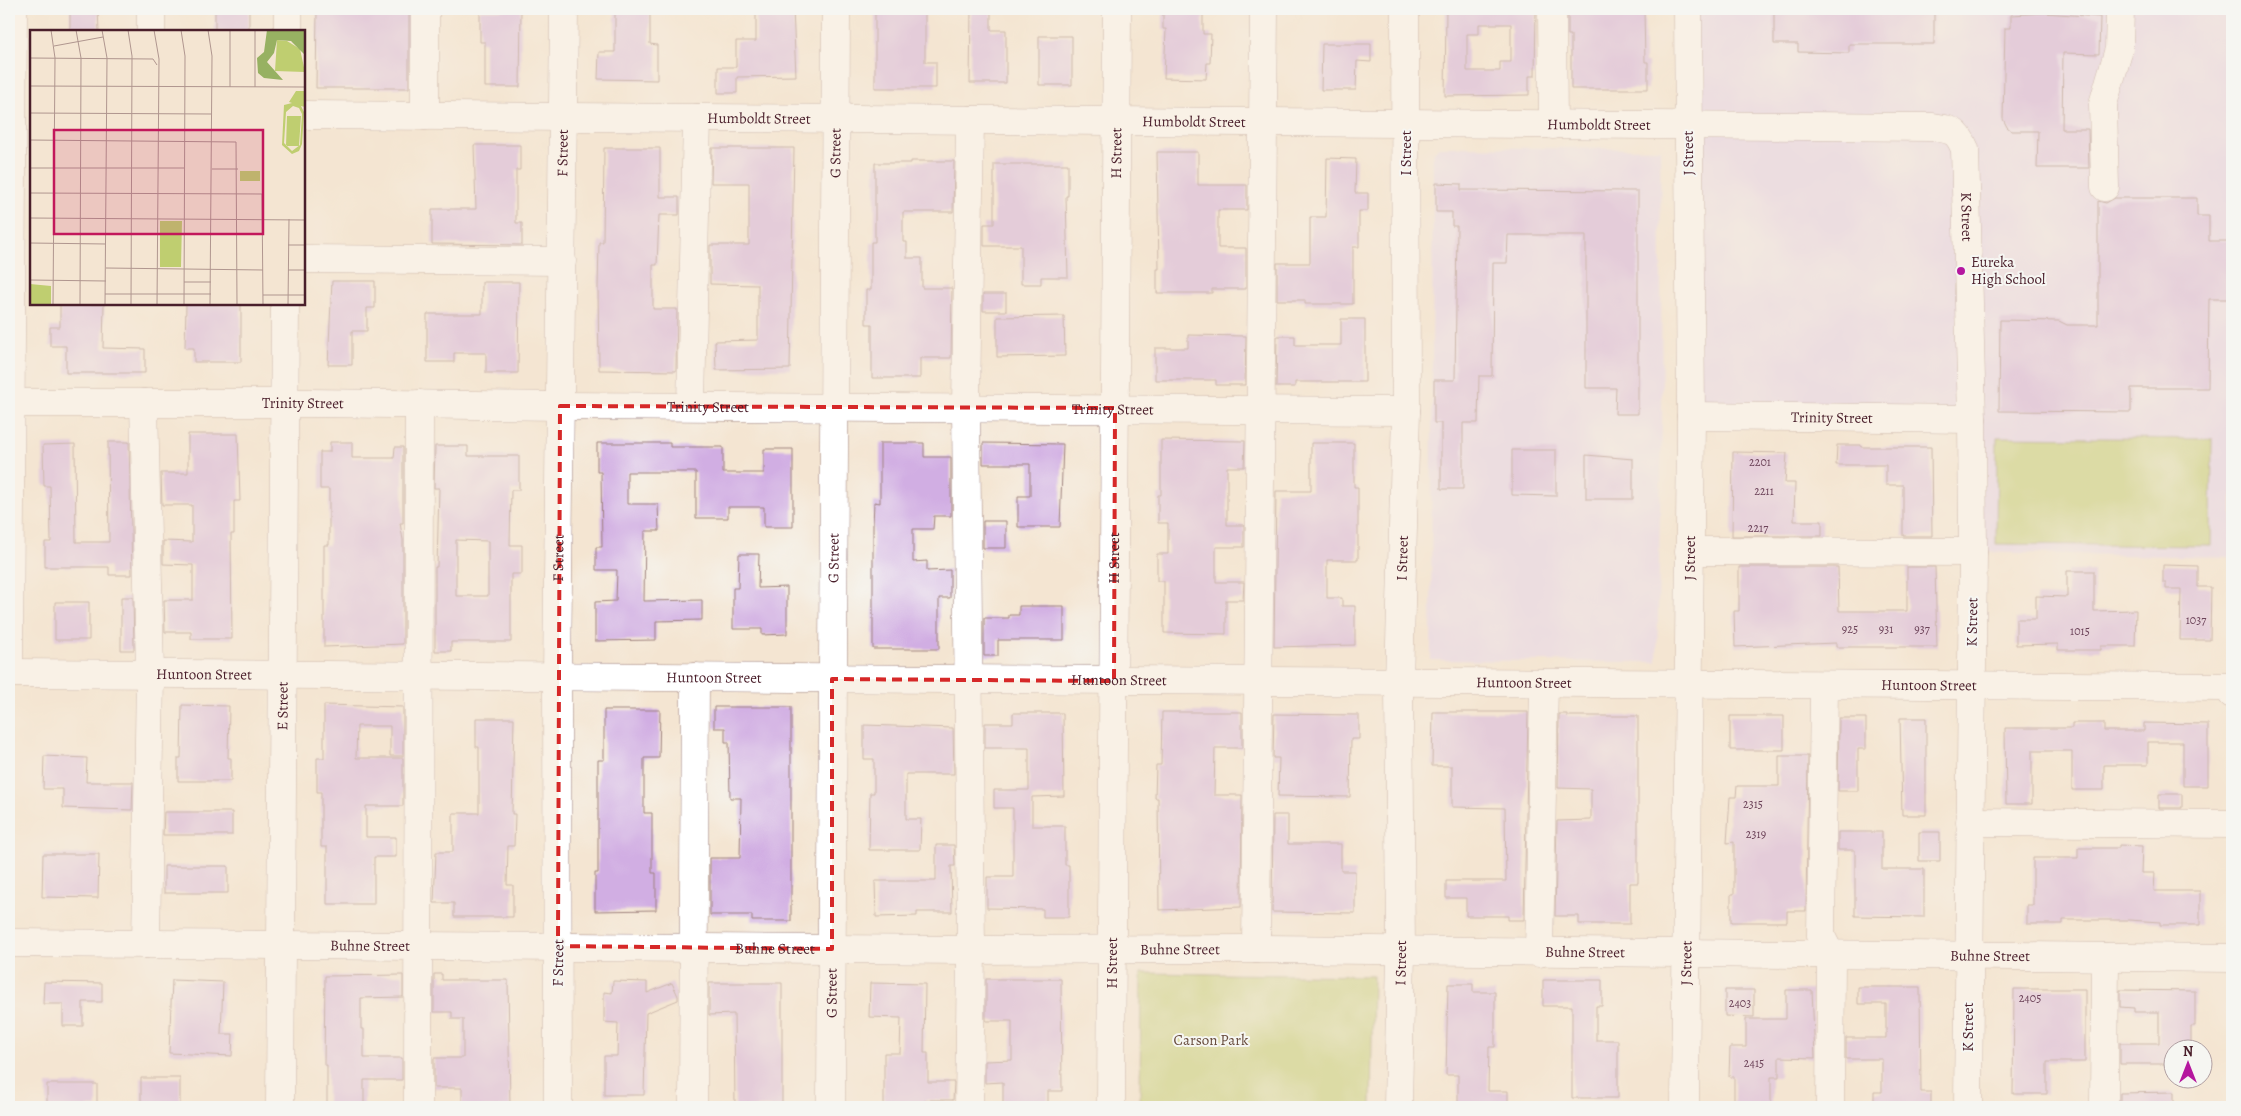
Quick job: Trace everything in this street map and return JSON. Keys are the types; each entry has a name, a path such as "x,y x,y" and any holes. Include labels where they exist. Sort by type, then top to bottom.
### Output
{"street":[{"path":"9,662 10,403 17,261 17,113 13,9"},
{"path":"151,9 151,30"},
{"path":"288,9 288,30"},
{"path":"425,116 426,9"},
{"name":"F Street","path":"558,1107 557,677 564,9"},
{"name":"G Street","path":"831,1107 836,9"},
{"name":"H Street","path":"1111,1107 1117,9"},
{"path":"1256,949 1260,681 1259,409 1264,9"},
{"name":"I Street","path":"1398,1107 1401,951 1399,682 1406,411 1405,9"},
{"path":"1552,9 1553,125"},
{"name":"J Street","path":"1685,1107 1691,416 1688,9"},
{"path":"2105,187 2103,104 2119,49 2120,9"},
{"name":"Humboldt Street","path":"305,115 1933,127 1953,130 1961,138"},
{"path":"691,405 697,118"},
{"path":"969,1107 971,950 966,407 970,120"},
{"name":"K Street","path":"1961,138 1965,150 1972,419 1973,552 1968,1107"},
{"path":"305,259 562,261"},
{"name":"E Street","path":"280,1107 285,305"},
{"name":"Trinity Street","path":"10,403 691,405 1406,411"},
{"path":"144,403 150,673 146,944"},
{"path":"418,1107 419,404"},
{"name":"Trinity Street","path":"1691,416 1972,419"},
{"path":"1689,552 1973,552"},
{"name":"Huntoon Street","path":"9,673 1972,686 2231,691"},
{"path":"693,1107 695,677"},
{"path":"1539,952 1544,683"},
{"path":"1824,686 1822,936 1831,956 1830,1107"},
{"path":"1970,822 2232,824"},
{"name":"Buhne Street","path":"9,943 971,950 1256,949 1831,956 2232,958"},
{"path":"2104,1107 2105,957"}],"highlighted area":[{"path":"560,406 1115,408 1114,681 832,679 832,949 558,946"}],"shaded area":[{"name":"Eureka High School","path":"1688,9 2232,9 2232,694 2229,687 2230,557 1973,552 1972,419 1691,416"},
{"path":"1439,147 1660,149 1662,414 1657,662 1431,660 1433,153"}],"green space":[{"path":"1997,437 2212,439 2211,546 1996,544"},
{"name":"Carson Park","path":"1141,973 1373,976 1371,1107 1140,1107"}],"building":[{"path":"70,9 98,9 99,30 70,30"},
{"path":"317,9 409,9 409,88 316,88"},
{"path":"615,9 650,9 650,44 657,45 657,80 598,79 599,52 615,52"},
{"path":"756,9 793,9 796,76 737,77 737,93 718,93 718,67 736,67 736,41 756,41"},
{"path":"875,9 925,9 925,62 936,62 936,88 875,88"},
{"path":"971,9 991,9 991,30 1006,30 1006,83 970,83"},
{"path":"1163,9 1203,9 1203,34 1211,34 1210,63 1207,63 1206,79 1164,78 1166,29 1163,29"},
{"path":"1446,9 1536,9 1535,76 1529,76 1529,95 1445,96","holes":["1479,24 1511,24 1511,62 1500,62 1500,71 1467,71 1467,34 1479,34"]},
{"path":"1568,9 1644,9 1645,62 1648,62 1648,89 1571,89 1571,35 1568,35"},
{"path":"1774,9 1934,9 1934,44 1849,44 1849,53 1798,52 1798,44 1774,44"},
{"path":"215,10 249,10 249,30 215,30"},
{"path":"480,10 521,10 520,87 485,87 485,42 480,42"},
{"path":"2045,13 2100,17 2099,54 2063,53 2062,129 2088,129 2089,168 2037,168 2038,131 2012,131 2007,127 2003,119 2005,28 2011,28 2011,15"},
{"path":"1039,36 1072,36 1072,85 1039,85"},
{"path":"1322,44 1371,44 1371,62 1357,61 1356,90 1321,90"},
{"path":"474,145 520,145 520,170 516,170 516,223 522,223 522,245 432,244 432,209 476,209"},
{"path":"604,148 660,148 660,197 679,197 679,215 659,215 657,265 653,265 653,309 677,309 676,371 599,370 599,242 603,242"},
{"path":"712,148 794,148 790,369 716,370 715,341 758,340 758,285 710,284 710,245 749,245 749,183 711,183"},
{"path":"1157,152 1198,152 1198,185 1247,185 1247,210 1218,210 1218,248 1246,248 1246,289 1212,289 1212,293 1157,293 1157,269 1159,269"},
{"path":"1327,158 1356,159 1355,193 1368,193 1368,211 1359,211 1359,247 1353,247 1353,304 1305,304 1305,300 1277,300 1277,263 1310,263 1310,217 1326,217"},
{"path":"911,161 954,161 953,212 903,212 903,242 907,242 907,258 922,258 922,288 952,288 951,358 920,358 920,378 872,378 872,324 866,324 866,290 871,290 871,242 875,242 875,163 911,163"},
{"path":"994,164 1068,164 1068,196 1066,196 1068,277 1041,277 1041,284 1021,284 1021,246 984,246 984,224 994,224"},
{"path":"1436,183 1461,184 1461,190 1638,191 1638,414 1615,414 1616,388 1586,388 1586,235 1508,235 1507,263 1493,263 1492,376 1479,376 1478,423 1463,423 1463,489 1441,489 1441,423 1434,423 1434,380 1455,380 1457,226 1452,226 1452,212 1436,212"},
{"path":"2115,198 2197,198 2197,216 2209,216 2209,241 2231,241 2231,299 2209,299 2208,388 2131,388 2131,412 1999,411 2000,320 2059,321 2067,325 2098,325 2098,201 2106,203"},
{"path":"332,281 375,281 375,308 367,308 367,331 352,331 352,365 328,365"},
{"path":"482,282 519,282 518,373 486,373 486,353 454,353 454,362 427,362 427,314 482,314"},
{"path":"983,294 1006,294 1006,311 983,311"},
{"path":"60,305 104,305 103,348 145,349 145,373 66,373 66,346 50,346 50,327 60,327"},
{"path":"186,305 241,305 241,362 194,362 194,348 185,348"},
{"path":"1064,316 1065,356 997,357 997,317"},
{"path":"1341,319 1365,319 1365,382 1295,382 1295,387 1276,387 1277,336 1295,336 1295,345 1341,345"},
{"path":"1188,335 1246,336 1245,385 1216,385 1216,380 1155,380 1155,348 1188,348"},
{"path":"188,434 238,434 240,501 234,501 234,534 231,534 232,639 191,639 191,632 165,632 164,600 193,600 193,565 163,564 163,541 192,542 192,505 162,505 161,473 188,473"},
{"path":"1161,440 1245,441 1244,467 1227,467 1227,525 1244,525 1244,547 1216,547 1216,582 1244,582 1243,600 1226,600 1226,634 1164,633 1164,581 1157,581 1157,554 1168,554 1168,523 1158,523 1158,495 1161,495"},
{"path":"108,442 129,442 132,575 109,575 109,567 45,567 45,542 51,542 50,486 44,486 43,445 75,444 76,542 109,542"},
{"path":"330,442 352,442 352,458 394,458 395,447 403,447 403,523 400,523 403,540 403,644 324,647 324,545 329,545 329,489 320,489 320,452 330,452"},
{"path":"597,443 670,443 670,447 723,447 723,473 764,473 764,449 793,449 793,527 764,527 764,507 728,507 728,518 696,518 696,472 627,472 627,504 658,504 659,531 645,531 644,601 702,600 702,620 656,621 656,640 595,641 595,602 616,601 617,570 596,570 596,547 602,547 601,472 597,472"},
{"path":"880,443 924,443 924,457 951,457 951,516 934,516 933,529 913,529 913,562 927,561 927,571 950,570 950,598 939,598 939,649 873,649 873,525 874,502 880,503"},
{"path":"983,443 1063,444 1060,527 1018,527 1018,496 1030,496 1030,464 983,464"},
{"path":"1311,443 1354,443 1354,487 1358,487 1358,560 1327,560 1327,598 1342,598 1342,606 1355,606 1355,645 1274,647 1276,491 1311,491"},
{"path":"1837,445 1931,447 1932,536 1903,536 1903,485 1886,485 1886,465 1836,465"},
{"path":"435,446 468,446 468,456 519,456 519,490 511,490 510,545 522,545 522,574 511,574 511,642 451,642 451,651 435,651 435,567 437,567 439,488 434,488","holes":["456,540 488,541 488,596 456,596"]},
{"path":"1512,450 1556,450 1556,496 1512,495"},
{"path":"1733,452 1787,453 1785,483 1795,483 1794,521 1822,521 1822,536 1732,536"},
{"path":"1586,455 1633,459 1633,499 1586,499"},
{"path":"983,521 1006,521 1006,548 983,548"},
{"path":"739,554 759,554 758,588 787,587 787,634 762,635 762,629 733,629 733,588 738,588"},
{"path":"2163,565 2198,566 2198,587 2211,587 2210,640 2180,640 2181,589 2166,589 2166,583 2163,583"},
{"path":"1739,567 1838,567 1839,611 1907,611 1907,567 1935,567 1937,647 1836,647 1836,643 1735,647 1734,611 1739,611"},
{"path":"2067,571 2094,571 2094,611 2136,610 2135,646 2101,646 2101,650 2058,650 2058,644 2016,645 2016,619 2036,619 2036,596 2067,597"},
{"path":"121,597 133,597 134,650 121,650"},
{"path":"55,602 89,602 89,640 55,640"},
{"path":"1019,606 1064,606 1064,640 998,640 998,656 984,656 984,618 1009,618 1009,615 1019,615"},
{"path":"182,705 229,706 228,758 231,758 231,781 178,781 178,758 181,758"},
{"path":"324,705 403,707 403,756 390,756 390,726 357,726 356,758 403,758 403,806 366,806 366,837 396,837 396,857 374,857 374,904 327,904 327,847 321,847 321,792 317,792 317,758 324,758"},
{"path":"714,707 791,707 791,921 752,921 752,915 710,915 710,858 740,858 741,798 730,798 729,742 725,742 725,728 714,728"},
{"path":"604,710 660,710 659,758 644,758 644,813 652,813 652,873 656,873 656,910 595,911 595,873 598,873 598,760 604,760"},
{"path":"1162,712 1242,712 1242,748 1215,748 1214,795 1242,795 1241,907 1159,910 1158,798 1155,798 1156,765 1161,765"},
{"path":"1433,712 1528,712 1524,920 1508,920 1508,916 1466,916 1466,898 1446,898 1446,881 1506,881 1505,808 1452,807 1452,766 1432,766"},
{"path":"1013,713 1063,713 1064,796 1032,797 1032,826 1065,826 1065,865 1069,865 1069,917 1043,917 1043,909 987,908 987,877 1013,877 1013,808 994,808 994,790 1029,790 1029,748 985,748 985,723 1013,723"},
{"path":"1274,714 1359,715 1359,739 1351,739 1350,797 1278,796 1279,758 1273,758"},
{"path":"1559,714 1567,714 1567,716 1638,716 1638,883 1630,883 1630,924 1579,924 1579,916 1555,916 1557,821 1591,820 1591,789 1558,788"},
{"path":"1730,716 1784,716 1784,750 1730,750"},
{"path":"476,718 514,718 512,814 515,814 514,846 508,846 507,885 513,885 513,917 454,917 454,903 434,903 436,852 453,852 453,813 479,813 479,747 476,747"},
{"path":"1839,718 1866,718 1866,749 1858,749 1858,791 1838,791"},
{"path":"1900,718 1926,718 1926,815 1902,815"},
{"path":"2072,723 2104,723 2104,731 2144,731 2144,723 2208,724 2208,786 2183,786 2183,742 2148,742 2148,765 2104,765 2104,790 2072,790 2072,751 2032,751 2032,804 2006,804 2005,728 2072,728"},
{"path":"864,725 953,728 954,774 906,774 906,819 921,819 920,850 869,850 870,793 874,793 874,759 864,759"},
{"path":"44,756 87,758 86,782 133,782 132,810 63,808 63,789 43,789"},
{"path":"1779,756 1808,756 1806,911 1787,911 1787,922 1731,922 1731,894 1734,894 1734,842 1727,843 1730,797 1736,797 1737,786 1779,786"},
{"path":"2159,794 2182,794 2182,808 2159,808"},
{"path":"164,812 232,812 232,835 163,835"},
{"path":"1273,815 1288,815 1288,844 1341,844 1341,871 1355,871 1355,913 1272,912"},
{"path":"1838,832 1882,832 1882,869 1924,869 1924,917 1855,916 1855,850 1838,850"},
{"path":"1919,832 1940,832 1940,861 1919,861"},
{"path":"936,845 954,845 955,866 951,866 952,912 917,912 917,916 876,917 875,881 936,881"},
{"path":"2119,845 2142,846 2141,873 2155,873 2154,891 2200,891 2200,925 2160,925 2160,922 2129,920 2063,920 2063,924 2027,924 2027,905 2033,905 2033,858 2078,858 2078,848 2119,848"},
{"path":"43,854 99,854 98,898 42,897"},
{"path":"164,866 228,866 228,893 164,893"},
{"path":"434,974 442,974 442,980 508,980 510,1107 462,1107 462,1088 434,1088 434,1058 463,1058 463,1019 452,1019 452,1012 434,1012"},
{"path":"403,975 403,997 361,998 361,1029 364,1029 364,1058 402,1058 402,1080 364,1080 364,1107 327,1107 327,1065 324,1065 325,976"},
{"path":"986,979 1061,979 1062,1091 1048,1091 1048,1107 1003,1105 1003,1082 985,1083 985,1061 1012,1060 1012,1021 986,1021"},
{"path":"172,980 223,982 221,1034 233,1034 232,1056 169,1053"},
{"path":"1543,980 1602,980 1602,1006 1596,1006 1596,1040 1618,1040 1618,1098 1572,1098 1572,1006 1543,1006"},
{"path":"613,981 647,982 647,993 672,983 678,996 678,1000 646,1013 644,1095 604,1095 604,1056 617,1056 618,1023 604,1022 604,992 612,993"},
{"path":"44,982 102,983 102,1002 83,1002 83,1026 63,1026 63,1004 43,1004"},
{"path":"709,983 782,983 782,1107 735,1107 734,1014 709,1015"},
{"path":"870,983 925,984 924,1053 928,1053 928,1082 954,1082 953,1100 925,1100 925,1107 884,1107 884,1053 900,1053 901,1018 869,1017"},
{"path":"1448,984 1473,984 1473,992 1495,992 1495,1047 1489,1047 1488,1091 1508,1091 1508,1107 1458,1107 1458,1075 1446,1075"},
{"path":"1858,987 1920,987 1921,1092 1931,1092 1931,1107 1874,1107 1874,1092 1882,1092 1882,1059 1846,1059 1846,1038 1886,1038 1886,1004 1858,1004"},
{"path":"2014,989 2085,989 2085,1062 2047,1062 2047,1094 2013,1094"},
{"path":"1725,990 1754,990 1754,1017 1725,1016"},
{"path":"1786,990 1812,990 1815,1058 1779,1057 1779,1077 1771,1077 1771,1107 1734,1107 1734,1077 1729,1077 1730,1047 1746,1047 1746,1019 1786,1019"},
{"path":"2120,990 2195,991 2195,1026 2191,1026 2191,1038 2164,1038 2164,1064 2120,1064 2120,1043 2159,1043 2159,1012 2134,1012 2134,1008 2120,1007"},
{"path":"141,1078 180,1078 180,1105 141,1105"},
{"path":"47,1084 97,1084 97,1107 47,1107"},
{"path":"2174,1092 2174,1107 2120,1107 2120,1093"}],"place":[{"name":"Eureka High School","path":"1961,271"}]}
